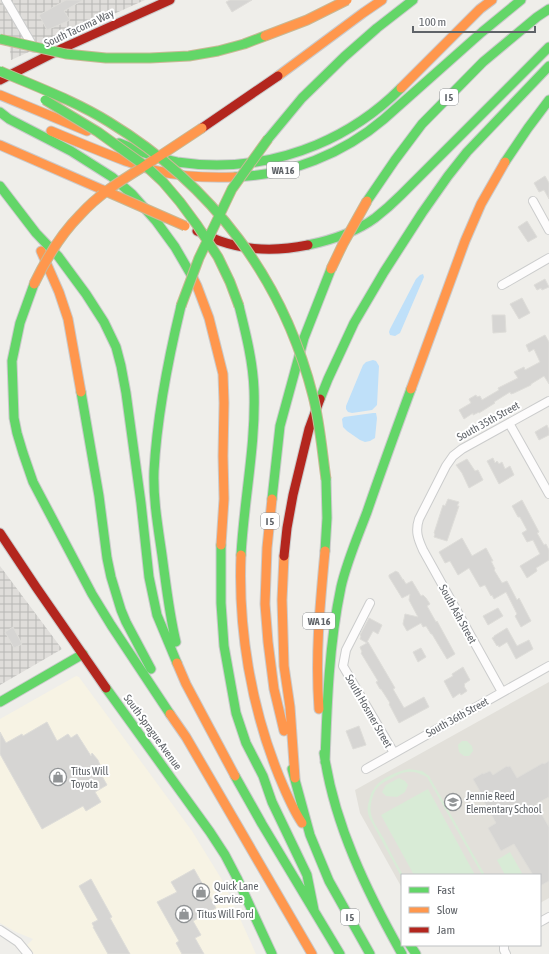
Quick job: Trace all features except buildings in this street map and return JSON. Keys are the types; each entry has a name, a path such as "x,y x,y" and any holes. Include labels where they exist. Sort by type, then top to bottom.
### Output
{"main road":[{"name":"South Tacoma Way","path":"0,80 40,59 170,0"},
{"path":"0,39 66,54 106,58 189,56 218,51 244,44 307,20 347,0"},
{"path":"186,738 92,594 33,482 22,453 14,418 12,361 20,323 34,284 48,257 66,230 94,201 116,184 270,82 382,0"},
{"name":"I 5","path":"340,954 231,770 186,684 167,600 155,512 154,472 156,437 162,394 181,306 199,258 232,189 268,139 302,98 377,28 413,0"},
{"path":"0,95 126,146 176,162 219,165 260,162 277,159 294,154 346,131 378,109 392,97 480,9 492,0"},
{"name":"WA 16","path":"0,111 111,155 157,171 176,175 211,178 245,177 286,169 332,152 371,130 498,18 521,0"},
{"name":"I 5","path":"370,954 329,881 310,835 274,689 265,604 267,548 280,426 304,338 331,269 367,201 422,124 483,62 537,17 549,9"},
{"path":"0,145 220,241 273,250 291,249 317,244 345,235 366,224 384,211 549,47"},
{"path":"295,778 290,707 284,666 282,600 283,567 287,528 293,495 309,429 328,379 354,324 380,278 422,213 467,152 511,104 549,66"},
{"name":"WA 16","path":"0,71 77,105 109,122 131,136 171,166 192,184 230,226 250,253 277,298 296,339 313,395 321,437 326,479 327,517 316,668 317,694 325,762"},
{"path":"0,80 23,89 49,102 98,132 148,168 163,182 197,225 218,257 230,282 239,306 246,333 254,388 254,416 240,562 244,632 248,664 257,710 271,754 291,805 310,835"},
{"path":"402,954 373,898 349,844 334,801 325,762 327,698 332,637 340,592 356,541 460,253 474,219 500,172 529,126 549,100"},
{"path":"0,111 9,119 89,162 112,177 132,194 156,221 175,247 197,286 209,318 224,374 224,498 221,542 221,603 224,646 230,682 236,713 246,743 263,776 272,802 307,875 314,910"},
{"path":"0,136 83,181"},
{"path":"0,186 36,233 58,256 86,294 104,322 116,347 126,393 150,577 157,615 186,684"},
{"path":"36,233 41,252 59,292 68,319 107,558 121,610 186,738 312,954"},
{"name":"South Sprague Avenue","path":"0,533 36,587 225,855 272,954"},
{"path":"0,702 83,654"},
{"path":"264,872 305,954"},
{"path":"373,898 401,934"}],"street":[{"path":"6,0 40,59"},
{"path":"533,201 549,230"},
{"path":"502,285 549,258"},
{"name":"South 35th Street","path":"417,535 419,519 446,466 453,456 462,449 549,401"},
{"path":"509,423 549,494"},
{"name":"South Ash Street","path":"417,535 427,557 502,692"},
{"name":"South Hosmer Street","path":"370,603 346,650 343,666 394,753"},
{"name":"South 36th Street","path":"366,769 549,666"},
{"path":"0,930 18,942 28,954"}],"shaded area":[{"path":"0,0 145,0 11,60 9,41 0,36"},
{"path":"0,566 62,649 0,685"},
{"path":"76,676 79,677 192,831 224,883 256,954 34,954 27,945 33,939 0,923 0,719"},
{"name":"Jennie Reed Elementary School","path":"549,682 549,898 541,902 541,874 401,874 401,886 360,813 355,790"}],"green space":[{"path":"462,741 467,741 472,746 473,751 469,756 464,756 459,752 458,745"},
{"path":"409,769 422,771 429,776 484,874 481,874 427,777 418,773 406,772 385,781 376,789 370,808 372,819 402,874 401,876 368,814 368,803 371,793 376,785 384,779"},
{"path":"399,778 405,781 408,785 405,792 397,797 386,796 382,792 386,785"},
{"path":"428,789 474,874 413,874 381,815"},
{"path":"510,852 522,874 504,874 497,860"}],"water":[{"path":"423,274 424,277 400,333 395,336 390,335 390,329 416,279"},
{"path":"373,360 376,361 379,366 377,405 372,410 352,413 348,412 346,406 363,365 366,362"},
{"path":"376,413 377,418 375,438 370,441 365,442 360,440 343,427 342,419 344,417"}],"traffic: fast":[{"path":"268,139 302,98 344,57 377,28 413,0"},
{"path":"235,177 276,172 296,167 351,143 384,119 482,32 521,0"},
{"path":"367,201 422,124 483,62 537,17 549,9"},
{"path":"0,39 66,54 106,58 150,58 189,56 218,51 244,44 265,36"},
{"path":"308,245 326,241 352,231 368,223 382,213 549,47"},
{"path":"320,399 354,323 384,272 422,213 467,152 549,66"},
{"path":"0,71 83,107 109,122 146,147 180,175 211,205 238,238 262,274 283,312 300,353 313,396 326,479"},
{"path":"119,143 177,162 202,165 243,164 268,160 293,154 339,134 361,121 401,88"},
{"path":"45,100 98,132 148,168 163,182 197,225 218,257 239,306"},
{"path":"505,162 549,100"},
{"path":"0,112 9,119 71,151 112,177 132,194 156,221 175,247 193,278"},
{"path":"181,306 199,258 232,189 268,139"},
{"path":"0,186 36,233 58,256 86,294 104,322 116,347 126,393 141,503 149,577 157,615 177,663"},
{"path":"272,499 280,426 304,338 331,269"},
{"path":"34,284 20,323 12,361 14,418 23,453 33,482 92,594 170,714"},
{"path":"176,642 157,524 154,471 155,450 164,388 181,306"},
{"path":"239,306 251,358 254,390 252,452 241,555"},
{"path":"325,762 331,652 343,577 411,389"},
{"path":"81,392 111,577 126,622 151,669"},
{"path":"325,551 327,518 326,479"},
{"path":"221,545 221,603 224,646 236,713 246,743 263,776 272,802 307,875 314,910"},
{"path":"0,702 83,654"},
{"path":"106,688 225,855 272,954"},
{"path":"324,753 335,806 354,857 376,906 402,954"},
{"path":"292,769 310,835 329,881 370,954"},
{"path":"235,776 340,954"},
{"path":"411,946 416,954"}],"traffic: slow":[{"path":"265,36 307,20 347,0"},
{"path":"278,76 382,0"},
{"path":"401,88 480,9 492,0"},
{"path":"0,95 87,131"},
{"path":"34,284 43,265 60,239 87,208 118,183 202,128"},
{"path":"51,131 114,157 149,169 187,176 235,177"},
{"path":"0,145 103,190"},
{"path":"411,389 465,241 481,204 505,162"},
{"path":"103,190 185,226"},
{"path":"331,269 367,201"},
{"path":"41,251 59,292 68,319 81,392"},
{"path":"193,278 209,318 223,374 224,499 221,545"},
{"path":"272,499 267,548 265,604 274,689 284,731"},
{"path":"319,709 318,650 325,551"},
{"path":"241,555 244,639 254,695 269,750 292,806 302,823"},
{"path":"284,556 282,600 284,666 290,707 295,778"},
{"path":"177,663 186,684 235,776"},
{"path":"170,714 186,737 312,954"}],"traffic: jam":[{"path":"0,80 63,48 170,0"},
{"path":"202,128 278,76"},
{"path":"197,231 220,241 241,247 275,249 308,245"},
{"path":"284,556 293,495 309,429 320,399"},
{"path":"0,533 106,688"}],"place":[{"name":"Titus Will Toyota","path":"58,777"},
{"name":"Jennie Reed Elementary School","path":"453,802"},
{"name":"Quick Lane Service","path":"201,892"},
{"name":"Titus Will Ford","path":"184,914"}]}
